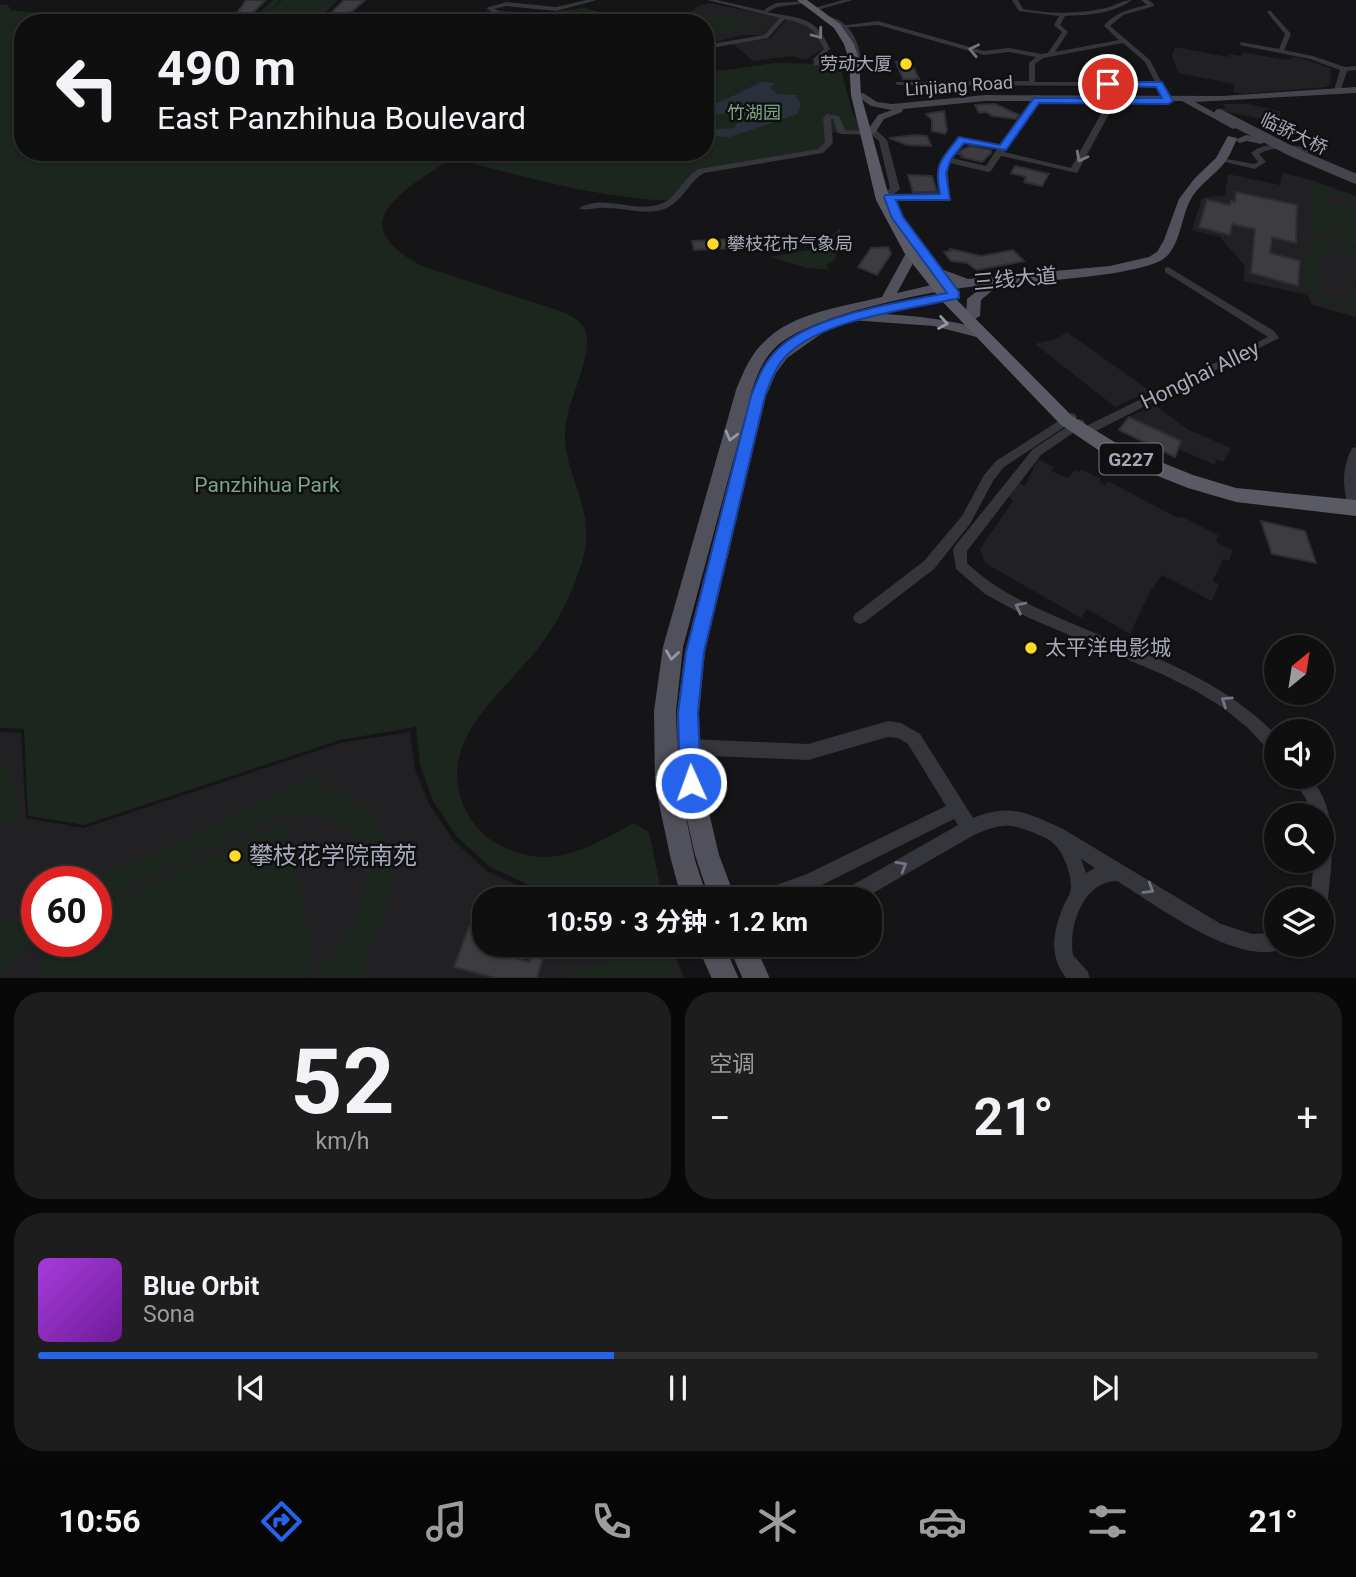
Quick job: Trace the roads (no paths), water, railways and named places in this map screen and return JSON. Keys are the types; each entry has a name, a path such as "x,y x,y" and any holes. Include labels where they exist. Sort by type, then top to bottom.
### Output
{"highway":[{"name":"G227","path":"804,0 830,18 844,35 856,62 862,107 897,218 944,287 980,333 1076,423 1114,451 1188,481 1236,495 1355,504"},
{"name":"G227","path":"804,0 830,18"},
{"name":"G227","path":"871,133 883,200 912,254 1076,423"}],"main road":[{"name":"Linjiang Road","path":"862,107 874,103 897,108 1036,99 1247,100 1356,91"},
{"path":"1188,100 1250,137"},
{"name":"临骄大桥","path":"1188,100 1219,114 1250,137 1356,182"},
{"path":"862,107 897,108"},
{"name":"Linjiang Road","path":"871,133 885,115 897,108"},
{"name":"三线大道","path":"691,887 667,785 665,711 673,647 744,390 755,364 769,345 790,330 813,319 888,298 968,282 1114,274 1160,263 1170,256 1192,201 1224,161 1250,137"},
{"path":"888,298 912,254"},
{"name":"三线大道","path":"718,887 707,855 691,783 688,713 695,652 758,396 769,368 783,351 802,337 944,287 987,289 1051,279"},
{"path":"973,316 974,299 987,289"},
{"path":"855,317 919,318 980,333"},
{"path":"716,957 726,978"},
{"path":"747,957 757,978"}],"street":[{"path":"506,14 489,8 506,4 556,9 594,0"},
{"path":"710,0 808,23 820,33 827,49 816,59 816,64 856,62"},
{"path":"766,10 776,5 804,0"},
{"path":"817,8 850,0"},
{"path":"1015,0 1021,10 1031,13 1111,9 1129,0"},
{"path":"1144,0 1152,5 1130,10 1108,22 1110,30 1148,61 1167,100"},
{"path":"1270,12 1288,34 1281,51"},
{"path":"1050,54 1065,32 1058,25 1064,13"},
{"path":"714,46 766,37 784,17"},
{"name":"G227","path":"830,18 842,26 856,45 856,62"},
{"path":"842,26 878,23 975,52 1009,50 1041,56 1122,41"},
{"path":"1241,44 1311,57 1344,69 1356,68"},
{"path":"1032,84 1032,63 1041,56"},
{"path":"1339,91 1344,69"},
{"path":"898,83 1159,84"},
{"path":"946,159 988,169 1036,99"},
{"path":"889,195 947,198 941,173 946,159 962,139 1074,172 1111,99"},
{"path":"583,208 597,205 643,208 665,206 677,196 688,179 702,171 820,151 828,143 829,116 836,118 840,130 844,132 871,133"},
{"path":"1224,161 1247,166 1260,165 1262,162 1255,153 1269,148 1293,147 1319,153"},
{"name":"Honghai Alley","path":"1076,423 1273,338 1270,333 1168,270"},
{"path":"860,618 929,565 967,520 988,478 1000,464 1076,423"},
{"path":"1076,423 1037,452 960,550 961,565 989,590 1018,607 1181,676 1216,694 1250,718 1264,734"},
{"path":"1355,504 1348,482 1350,464 1356,451"},
{"path":"666,748 808,752 888,729 901,731 914,739 969,828"},
{"path":"798,887 957,809"},
{"path":"866,887 969,828 990,820 1011,818 1057,835 1214,930 1242,941 1264,944"},
{"path":"1057,835 1079,871 1080,891 1066,922 1063,951 1070,968 1082,978"},
{"path":"1080,891 1104,873 1120,872"}],"place":[{"name":"劳动大厦","path":"906,64"},
{"name":"攀枝花市气象局","path":"713,244"},
{"name":"太平洋电影城","path":"1031,648"},
{"name":"攀枝花学院南苑","path":"235,856"}],"park label":[{"name":"竹湖园","path":"754,113"},
{"name":"Panzhihua Park","path":"267,485"}]}
